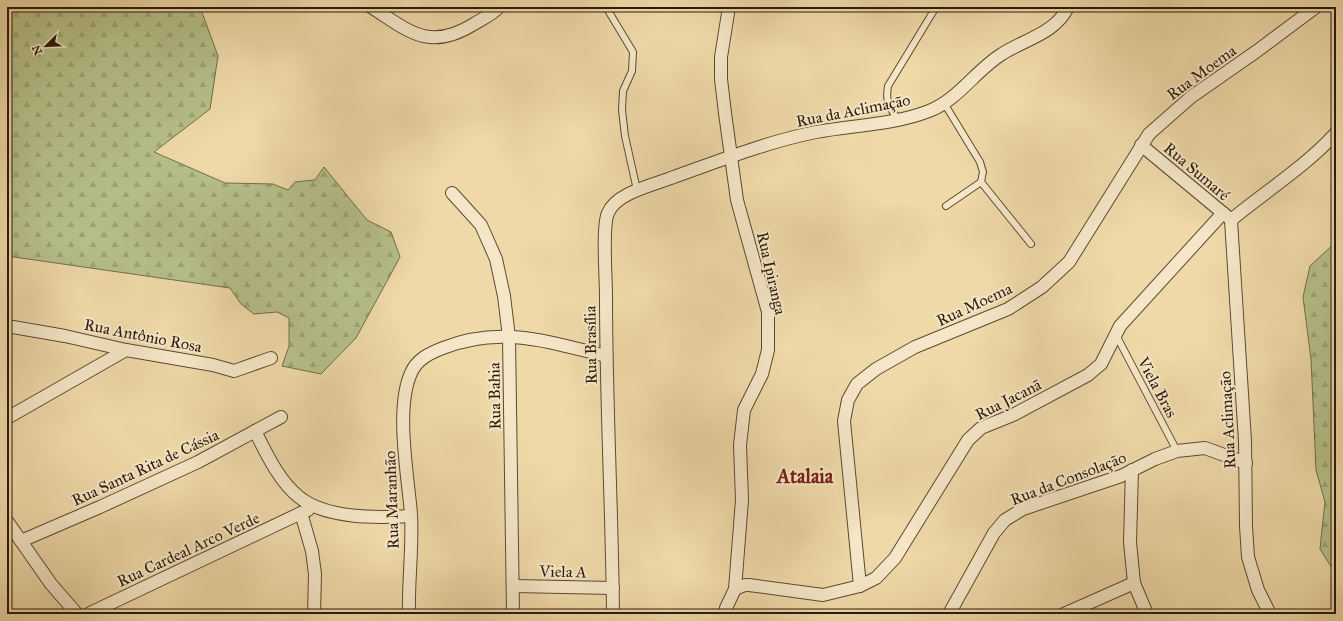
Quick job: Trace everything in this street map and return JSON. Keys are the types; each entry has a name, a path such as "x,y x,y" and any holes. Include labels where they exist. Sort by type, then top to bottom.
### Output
{"street":[{"path":"371,7 416,35 438,39 465,30 499,7"},
{"name":"Rua Ipiranga","path":"726,614 726,608 735,589 742,500 740,445 744,410 762,374 768,350 768,312 737,200 721,79 721,57 729,7"},
{"name":"Rua da Aclimação","path":"730,155 770,143 817,132 899,121 931,110 944,103 1002,54 1037,37 1053,26 1064,15 1068,7"},
{"name":"Rua Moema","path":"860,586 844,421 848,400 857,384 876,369 915,347 1008,309 1042,287 1069,262 1149,134 1187,100 1316,7"},
{"path":"1227,217 1256,200 1304,164 1336,133"},
{"name":"Rua Sumaré","path":"1142,145 1227,217"},
{"name":"Rua Brasília","path":"613,614 606,356 607,213 614,204 637,190 730,155"},
{"name":"Rua Bahia","path":"452,193 481,226 496,259 504,296 509,337 513,614"},
{"name":"Rua Jacanã","path":"735,589 749,585 823,595 860,586 876,578 895,558 968,440 981,428 1013,415 1088,375 1101,364 1120,326 1135,308 1201,239 1227,217"},
{"name":"Rua Aclimação","path":"1227,217 1246,463 1246,526 1248,557 1258,590 1270,614"},
{"name":"Rua Antônio Rosa","path":"7,326 65,336 126,350 213,365 234,371 271,358"},
{"name":"Rua Maranhão","path":"409,614 411,516 404,427 404,401 411,374 418,362 431,353 473,339 494,336 509,337"},
{"path":"509,337 527,337 606,356"},
{"path":"7,418 126,350"},
{"name":"Rua Santa Rita de Cássia","path":"21,541 198,462 281,417"},
{"path":"255,431 275,468 288,486 298,497 314,507 328,511 365,516 411,516"},
{"name":"Rua da Consolação","path":"949,614 994,534 1005,520 1023,509 1121,476 1155,459 1177,452 1205,448 1246,463"},
{"path":"1132,470 1130,542 1134,583 1147,614"},
{"name":"Rua Cardeal Arco Verde","path":"88,614 314,507"},
{"path":"301,513 312,550 315,574 314,614"},
{"path":"7,521 51,584 77,614"},
{"path":"1064,614 1134,583"},
{"name":"Viela A","path":"513,586 613,588"}],"lane":[{"path":"606,7 633,52 632,71 623,91 622,110 626,144 637,190"},
{"path":"899,121 889,106 886,96 888,86 936,7"},
{"path":"944,103 980,162 983,172 982,182 1031,244"},
{"path":"946,206 982,182"},
{"name":"Viela Bras","path":"1116,335 1177,452"}],"green space":[{"path":"7,7 200,7 218,56 210,109 154,152 225,183 273,184 288,190 295,182 315,180 324,167 367,220 391,232 400,257 356,338 321,374 282,366 289,346 289,318 277,312 254,314 241,304 230,288 7,256"},
{"path":"1336,242 1336,569 1332,568 1320,549 1325,502 1316,470 1311,359 1303,297 1310,266"}],"district":[{"name":"Atalaia","path":"805,476"}]}
